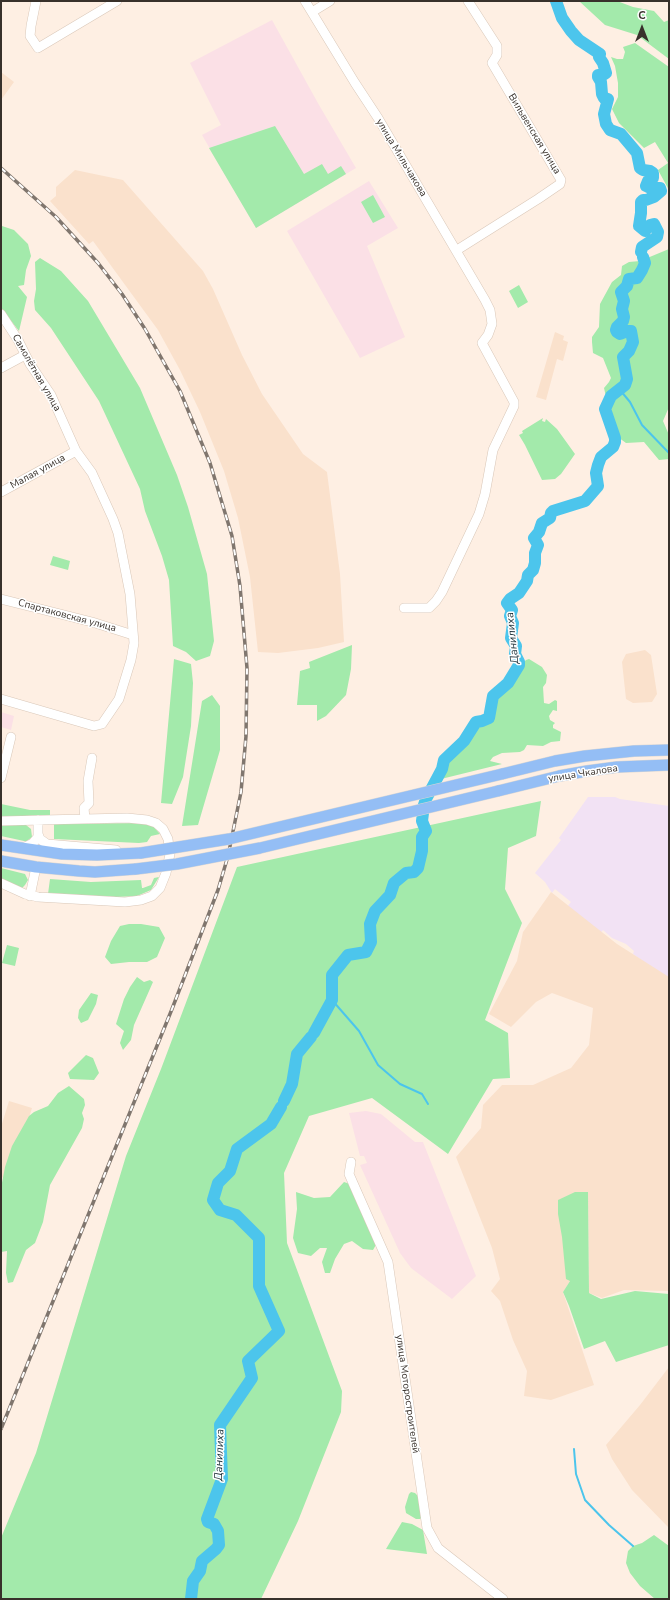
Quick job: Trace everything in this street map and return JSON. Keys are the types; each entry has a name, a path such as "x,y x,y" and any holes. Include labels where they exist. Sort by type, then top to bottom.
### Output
{"main road":[{"name":"улица Чкалова","path":"1,844 62,854 97,855 141,853 229,839 555,761 634,751 669,750"},
{"name":"улица Чкалова","path":"1,860 36,867 95,872 177,864 260,848 559,776 617,767 669,765"}],"street":[{"path":"36,1 30,36 38,48 116,1"},
{"name":"улица Мильчакова","path":"305,1 378,118 457,250 485,300 492,318 491,330 482,343 514,399 514,406 493,450 485,494 479,514 442,592 429,608 404,608"},
{"path":"312,12 330,1"},
{"name":"Вильвенская улица","path":"457,250 538,199 560,184 561,180 492,63 497,55 496,46 468,1"},
{"name":"Самолётная улица","path":"1,314 51,395 76,451 92,473 113,519 118,533 130,594 134,643 131,660 118,699 102,724 94,726 1,699"},
{"path":"1,368 25,355"},
{"name":"Малая улица","path":"1,492 76,451"},
{"name":"Спартаковская улица","path":"1,599 92,622 133,635"},
{"path":"1,778 11,737"},
{"path":"85,819 84,808 89,803 88,781 92,758"},
{"path":"1,821 85,819 140,819 152,821 160,826 168,839 170,854 166,873 160,888 146,899 129,901 30,896 1,883"},
{"path":"23,848 35,841 38,834 38,820"},
{"path":"38,834 40,839 47,844 141,853"},
{"path":"30,896 36,867"},
{"name":"улица Моторостроителей","path":"351,1162 349,1174 388,1262 427,1528 438,1548 503,1599"}],"shaded area":[{"path":"272,20 356,168 256,228 202,135 221,125 190,63"},
{"path":"1,72 14,82 1,100"},
{"path":"75,170 123,180 203,271 213,289 242,355 262,394 303,454 327,472 340,574 344,642 318,648 278,653 258,652 250,577 238,518 224,471 200,412 180,370 158,330 93,241 89,244 50,201 56,196 56,187"},
{"path":"369,181 398,228 367,246 405,337 360,358 287,231"},
{"path":"555,332 564,336 563,340 568,342 563,361 557,359 546,400 536,397"},
{"path":"645,650 651,655 657,694 652,702 633,703 626,699 622,662 626,654"},
{"path":"1,712 14,716 11,730 1,727"},
{"path":"588,797 615,797 669,806 669,981 633,954 634,951 626,944 612,938 603,930 598,936 567,907 571,902 555,889 552,893 545,882 535,873 561,840 559,838"},
{"path":"551,892 617,944 669,977 669,1291 624,1290 602,1298 589,1293 588,1192 575,1192 570,1281 563,1292 594,1385 551,1400 524,1396 527,1371 513,1340 500,1301 491,1291 500,1279 492,1248 456,1157 481,1128 483,1105 502,1085 533,1085 571,1068 589,1045 593,1008 552,993 536,1002 511,1027 489,1014 517,961 523,932"},
{"path":"9,1101 32,1108 10,1180 1,1177 1,1127"},
{"path":"366,1111 381,1114 415,1142 423,1142 476,1276 452,1299 411,1268 400,1253 360,1165 367,1163 364,1156 360,1156 349,1113"},
{"path":"669,1367 669,1528 632,1490 612,1459 606,1445 640,1405"}],"green space":[{"path":"579,1 617,1 633,7 654,11 664,22 669,20 669,59 637,35 605,25"},
{"path":"635,43 669,67 669,190 658,170 668,163 655,142 644,148 619,123 612,109 618,97 618,83 615,66 611,57 623,59 625,52 623,47"},
{"path":"275,126 304,174 322,164 328,174 341,166 346,174 256,228 209,148"},
{"path":"373,195 385,217 373,223 361,202"},
{"path":"2,226 14,230 28,244 31,256 26,270 24,285 18,286 27,297 19,331 1,308"},
{"path":"669,249 669,407 663,421 669,435 669,459 659,460 644,442 626,443 607,429 609,410 604,388 611,378 603,358 593,353 592,337 599,327 600,304 612,282 621,275 622,266 629,262 640,261"},
{"path":"40,258 61,271 88,301 140,388 177,475 188,507 207,574 214,641 210,656 196,661 186,652 173,646 169,580 162,556 145,511 140,489 99,401 51,328 35,310 35,262"},
{"path":"519,285 528,302 518,308 509,291"},
{"path":"543,418 542,421 545,422 546,419 557,429 575,454 561,474 555,479 542,480 519,435 523,433 522,431"},
{"path":"53,556 70,561 68,570 50,565"},
{"path":"352,645 351,669 346,695 326,716 317,721 317,705 297,705 300,671 310,668 309,662"},
{"path":"174,659 191,664 193,683 191,726 183,777 172,804 161,803"},
{"path":"529,659 542,667 547,675 546,683 543,687 544,703 549,704 555,700 557,701 557,711 553,710 549,716 550,720 555,723 553,728 561,732 560,741 551,742 543,746 527,745 524,750 520,752 502,753 493,757 490,761 502,764 437,780 443,769 445,760 466,741 477,724 490,720 495,696 509,684 521,670 521,665"},
{"path":"212,695 220,706 220,750 198,825 182,826 202,701"},
{"path":"541,801 536,836 508,848 505,889 522,923 485,1020 508,1033 510,1078 493,1079 448,1154 372,1098 309,1116 284,1173 287,1243 342,1391 341,1412 298,1521 261,1599 1,1599 1,1538 36,1453 126,1156 161,1069 237,867"},
{"path":"1,804 30,810 50,810 50,815 1,817"},
{"path":"142,823 153,826 160,834 151,836 147,842 139,843 54,839 54,824"},
{"path":"1,825 26,825 31,829 32,837 27,841 24,841 1,836"},
{"path":"1,868 25,874 28,880 22,888 16,887 1,879"},
{"path":"159,877 151,890 137,896 116,897 48,894 50,879 91,882 141,880 143,888 151,885 154,878"},
{"path":"129,924 159,927 165,938 157,957 147,962 111,964 105,957 111,941 120,926"},
{"path":"7,945 19,948 15,966 2,963"},
{"path":"137,977 144,982 150,980 153,982 134,1025 131,1040 123,1050 120,1043 124,1031 116,1024 124,999"},
{"path":"91,993 98,995 96,1004 88,1020 81,1023 78,1018 79,1010"},
{"path":"86,1055 93,1058 99,1073 94,1080 70,1079 68,1073"},
{"path":"69,1086 84,1099 85,1105 82,1113 84,1119 82,1128 50,1185 43,1222 35,1243 26,1250 13,1282 8,1283 6,1273 7,1251 1,1252 1,1188 5,1167 12,1146 29,1116 34,1112 48,1106 58,1093"},
{"path":"344,1182 350,1184 377,1243 373,1250 363,1249 352,1241 344,1244 335,1259 330,1273 325,1273 322,1262 327,1248 320,1248 311,1256 298,1253 293,1238 297,1209 296,1192 314,1198 330,1197"},
{"path":"575,1192 588,1192 589,1293 601,1299 635,1291 669,1294 669,1345 616,1362 605,1341 584,1349 563,1292 570,1281 566,1279 558,1214 558,1200"},
{"path":"411,1492 418,1496 422,1517 420,1519 416,1519 406,1513 405,1507"},
{"path":"402,1522 412,1524 423,1530 427,1554 386,1549"},
{"path":"654,1535 669,1546 669,1599 655,1599 640,1586 630,1573 626,1563 628,1551 633,1546 642,1543"}],"waterway":[{"name":"Данилиха","path":"556,1 562,18 571,31 579,40 600,54 599,57 603,63 606,73 603,75 598,75 601,82 602,94 604,98 608,99 604,114 606,124 610,130 621,134 637,153 640,168 653,173 653,178 648,181 646,186 650,188 660,188 661,191 654,197 641,202 639,226 645,231 650,225 654,224 658,232 657,237 642,247 641,252"},
{"name":"Данилиха","path":"314,1033 332,1000 332,975 348,955 366,952 371,942 370,924 375,911 390,895 394,883 406,873 414,872 418,868 422,851 422,837 426,831 422,821 424,805 442,769 444,760 464,741 476,722 489,718 493,696 508,683 519,665 515,654 516,646 511,638 513,623 510,616 512,610 507,603 519,593 527,581 528,575 533,570 535,553 538,545 534,538 539,532 542,523 550,518 553,511 585,501 598,486 596,473 601,457 613,447 615,442 605,409 611,396 625,385 627,379 623,357 629,351 633,342 631,331 620,334 616,330 623,321 624,317 622,309 624,301 621,292 627,286 629,279 637,278 645,263 643,257"},
{"path":"620,390 630,402 642,425 669,453"},
{"path":"332,1000 359,1031 378,1065 400,1084 422,1094 428,1104"},
{"name":"Данилиха","path":"284,1101 292,1084 297,1054 311,1037"},
{"name":"Данилиха","path":"191,1599 193,1581 200,1571 202,1561 219,1545 218,1531 214,1524 208,1522 207,1519 222,1479 220,1425 252,1378 248,1361 279,1331 259,1286 259,1238 236,1215 220,1210 213,1200 218,1183 230,1171 237,1149 271,1124 281,1107"},
{"path":"574,1449 576,1474 585,1500 609,1525 633,1546"}],"railway":[{"path":"1,168 56,217 98,263 122,294 145,329 180,391 210,463 232,536 240,586 247,668 246,736 241,792 228,856 218,890 172,1009 1,1429"}]}
